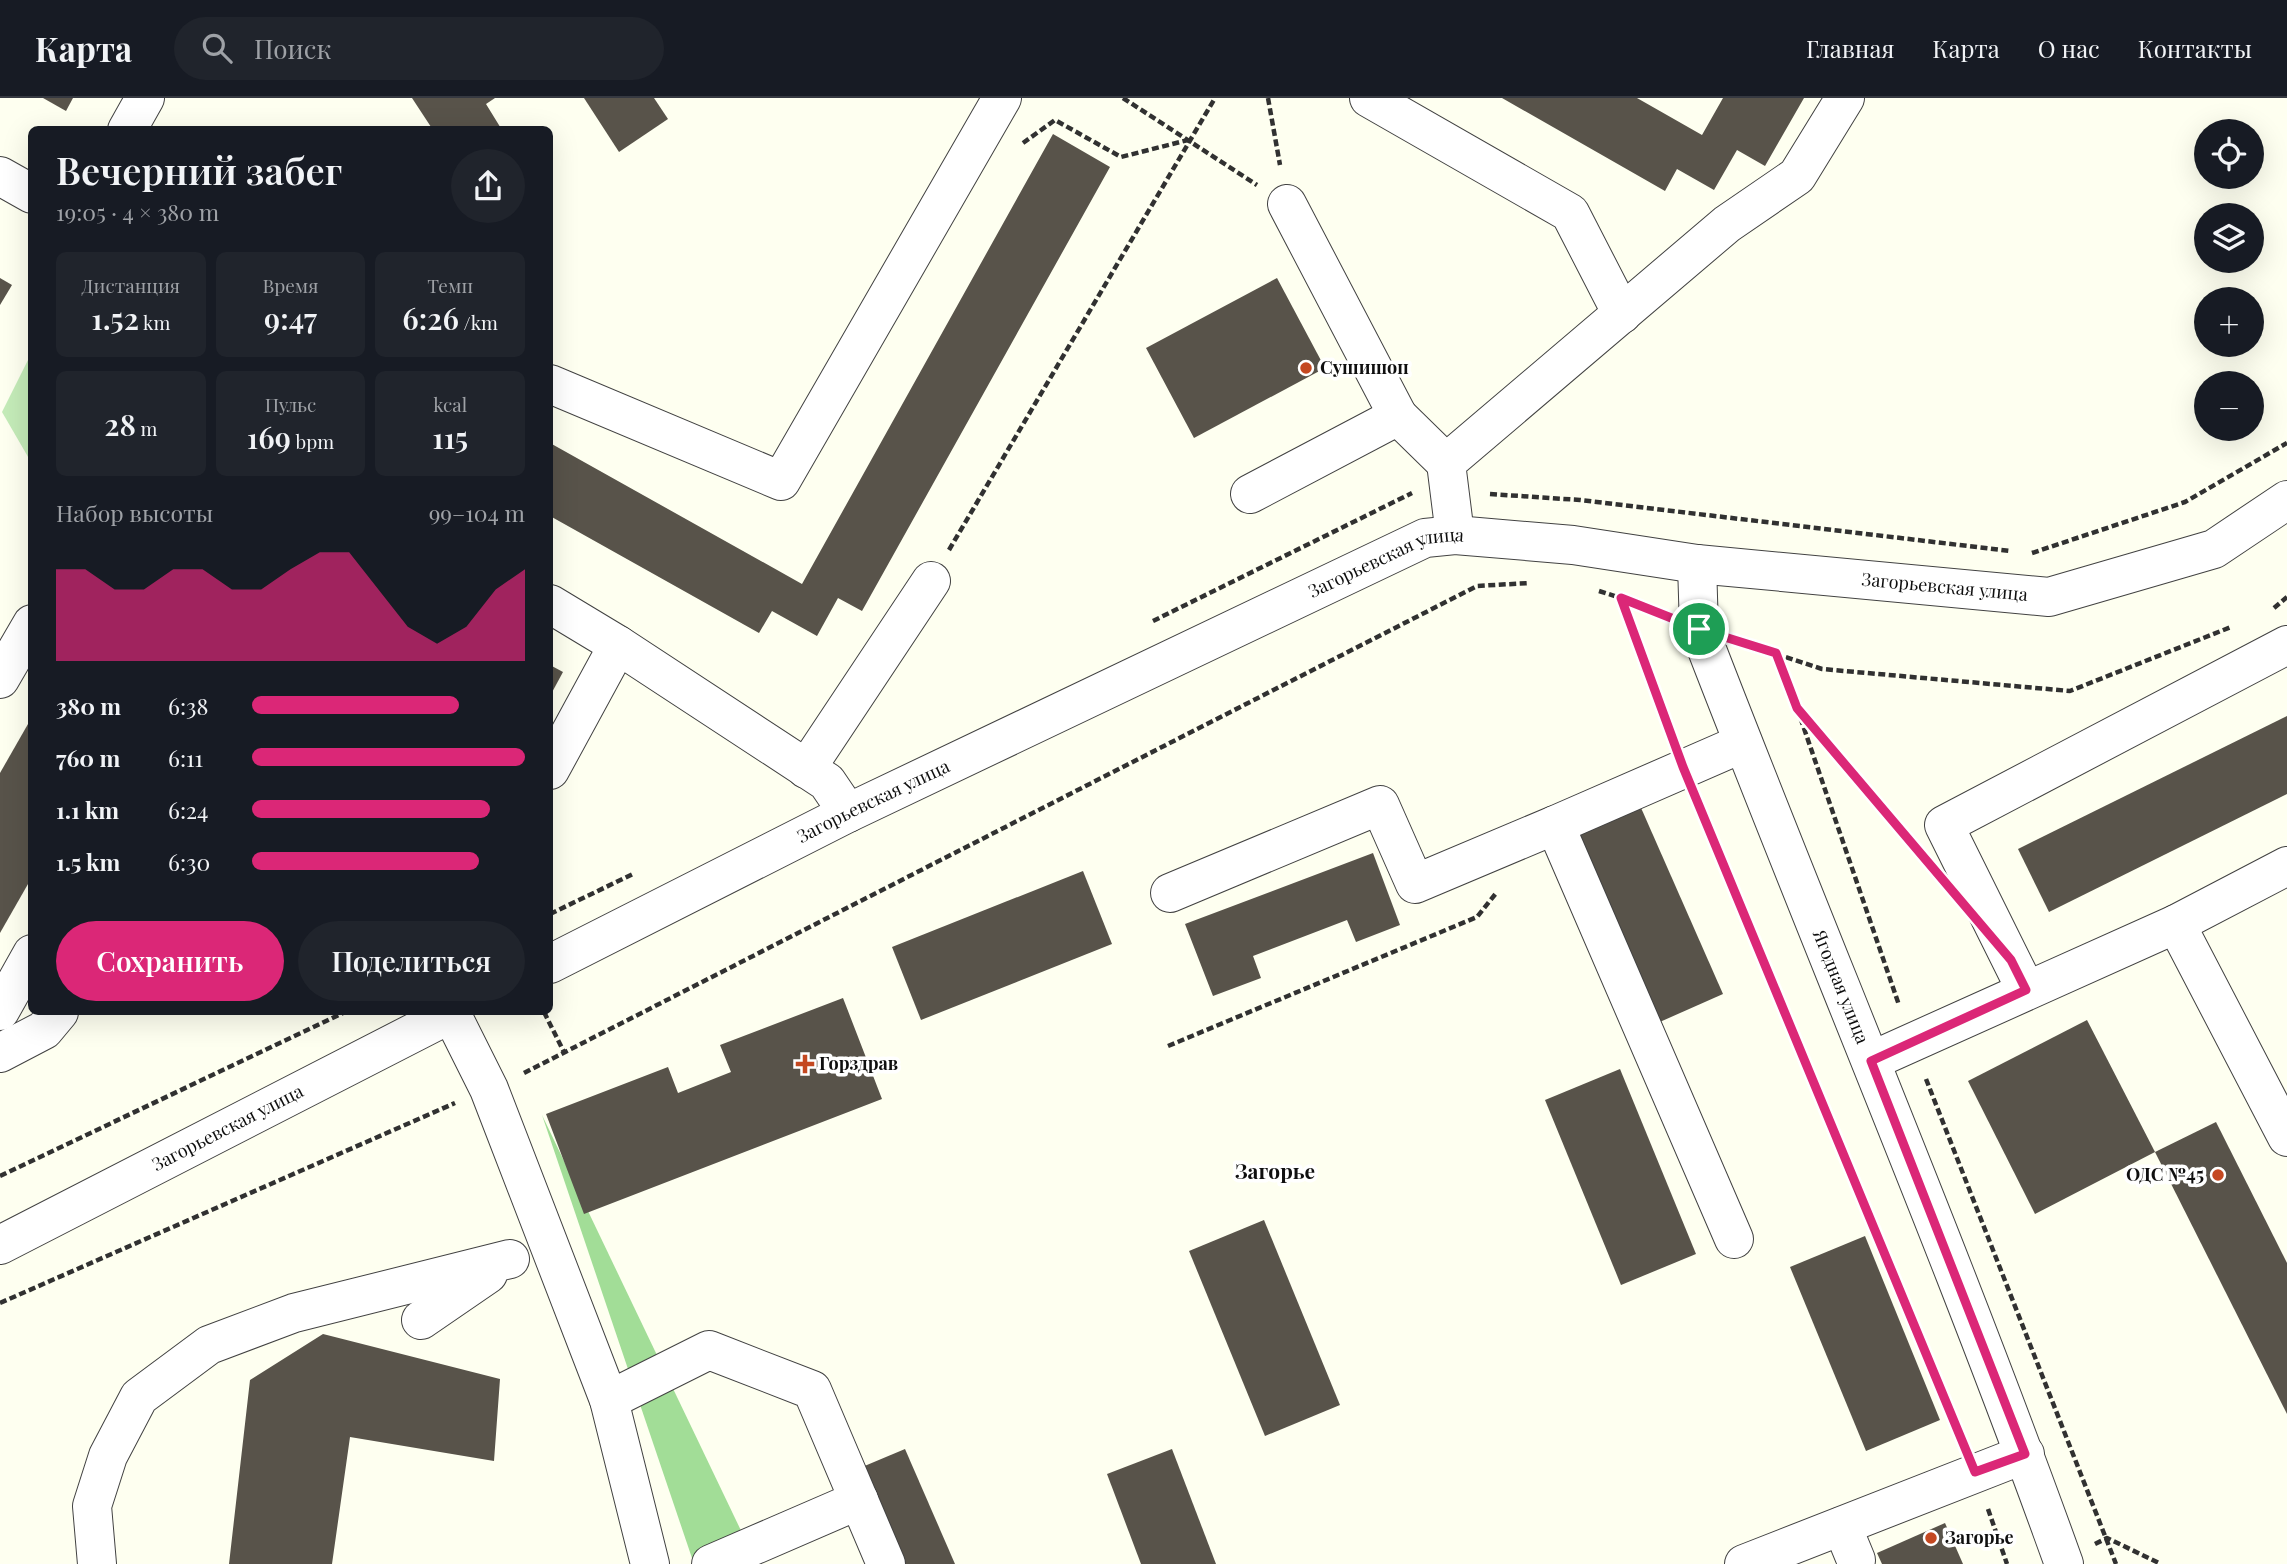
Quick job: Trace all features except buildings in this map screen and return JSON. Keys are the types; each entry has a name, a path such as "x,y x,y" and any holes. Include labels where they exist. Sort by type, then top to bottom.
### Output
{"street":[{"path":"129,126 145,98"},
{"path":"1369,98 1570,213 1622,314"},
{"path":"1446,463 1727,224 1797,176 1845,98"},
{"path":"553,385 781,481 994,112"},
{"path":"0,176 28,192"},
{"path":"1287,204 1398,416 1446,463 1455,535"},
{"path":"1250,494 1398,416"},
{"name":"Загорьевская улица","path":"553,962 848,813 1425,538 1455,535 1573,545 1697,564 2049,597 2214,549 2287,500"},
{"name":"Ягодная улица","path":"1697,564 1699,629 2025,1454 2064,1564"},
{"path":"806,769 931,581"},
{"path":"553,606 618,645 827,782 848,813"},
{"path":"0,679 28,631"},
{"path":"553,764 618,645"},
{"path":"2026,990 1944,825 2287,645"},
{"path":"1170,893 1380,805 1415,884 1743,743"},
{"path":"1555,825 1734,1238"},
{"path":"1871,1061 2176,925 2287,866"},
{"path":"2176,925 2287,1137"},
{"path":"0,1011 28,961"},
{"path":"0,1053 44,1030 56,1015"},
{"name":"Загорьевская улица","path":"0,1245 446,1015"},
{"path":"453,1015 489,1089 608,1400 650,1564"},
{"path":"421,1320 545,1234"},
{"path":"97,1564 92,1506 108,1456 139,1397 209,1345 294,1314 510,1259"},
{"path":"608,1400 709,1350 812,1390 886,1564"},
{"path":"1744,1564 2025,1454"},
{"path":"729,1560 859,1500"},
{"path":"1842,1526 1856,1560"}],"path":[{"path":"1123,98 1287,204"},
{"path":"931,581 1215,98"},
{"path":"1268,98 1287,204"},
{"path":"994,112 1018,146 1055,120 1121,157 1188,140"},
{"path":"1580,500 2035,554 2185,502 2287,443"},
{"path":"0,1303 489,1089 1477,586 1540,582"},
{"path":"1588,588 1699,629 1822,669 2070,691 2243,622"},
{"path":"2268,612 2287,597"},
{"path":"1621,598 1683,767 1975,1472 2007,1564"},
{"path":"1776,653 1912,1043 2116,1564"},
{"path":"1797,708 1913,845"},
{"path":"1168,1046 1477,917 1503,886"},
{"path":"0,1176 339,1015"},
{"path":"546,1015 564,1052"},
{"path":"2107,1538 2161,1564"}],"green space":[{"path":"28,360 28,457 2,412"},
{"path":"542,1115 757,1564 694,1564"}],"place":[{"name":"Сушишоп","path":"1306,368"},
{"name":"Горздрав","path":"805,1064"},
{"name":"ОДС №45","path":"2218,1175"},
{"name":"Загорье","path":"1931,1538"}],"district":[{"name":"Загорье","path":"1275,1172"}],"route":[{"path":"1621,598 1699,629 1776,653 1797,708 2011,960 2026,990 1871,1061 2025,1454 1975,1472 1683,767 1621,598"}]}
